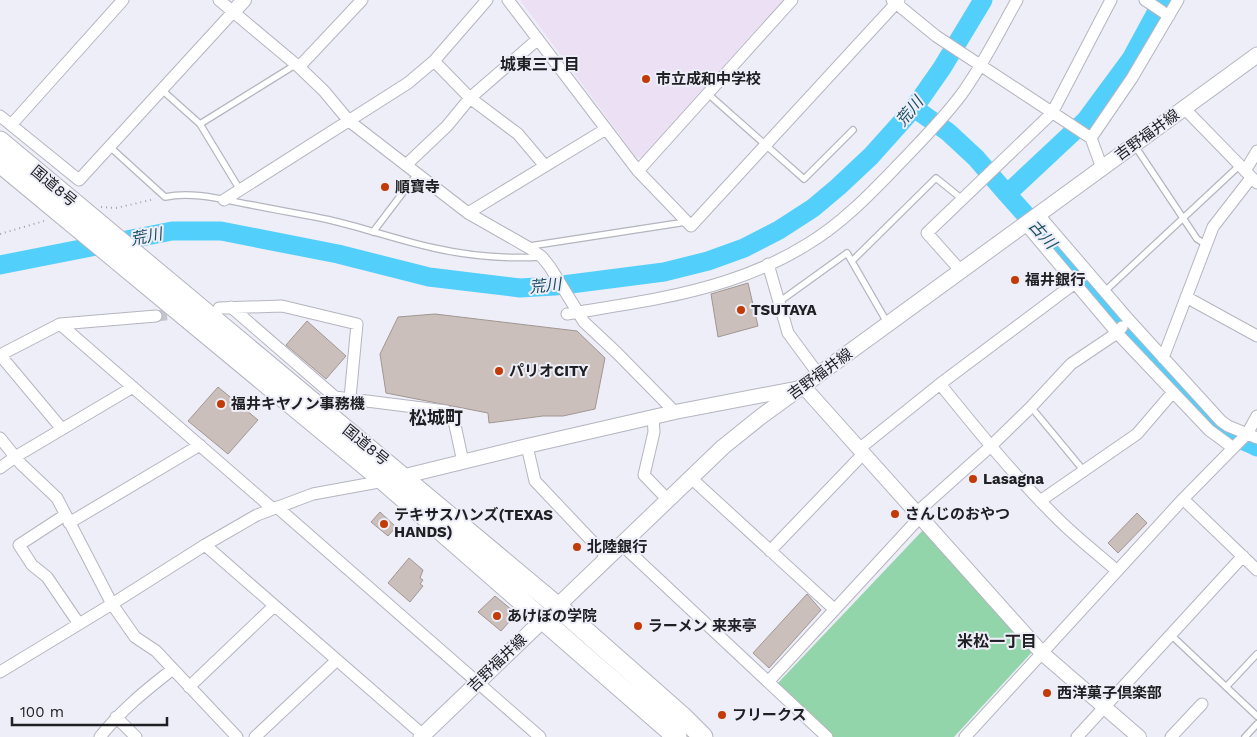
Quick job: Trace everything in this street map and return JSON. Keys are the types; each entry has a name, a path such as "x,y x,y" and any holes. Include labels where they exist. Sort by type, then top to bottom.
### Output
{"highway":[{"name":"国道8号","path":"0,141 102,210 144,262 404,476 557,606 703,737"},
{"name":"国道8号","path":"0,163 384,481 671,735"}],"main road":[{"name":"吉野福井線","path":"422,736 691,478 759,418 1257,54"}],"street":[{"path":"11,125 123,0"},
{"path":"219,0 324,91 349,121 468,213 527,246 542,257 550,267 574,311 675,412"},
{"path":"0,116 79,180 244,0"},
{"path":"297,66 362,0"},
{"path":"224,200 408,83 434,61 487,0"},
{"path":"508,0 638,171 691,226 896,1 936,36 1087,136 1102,168"},
{"path":"638,171 792,0"},
{"path":"574,311 687,292 728,280 768,264 807,245 829,229 873,190 926,136 960,95 980,66 1017,0"},
{"path":"960,270 927,233 1052,113 1112,0"},
{"path":"1087,136 1132,78 1158,9 1178,0"},
{"path":"406,165 447,126 470,98 538,39"},
{"path":"434,61 470,98 518,134 545,166"},
{"path":"1184,108 1248,174"},
{"path":"468,213 606,129"},
{"path":"1163,358 1213,227 1248,174 1257,151"},
{"path":"1038,214 1104,292 1221,421 1252,436"},
{"path":"1025,224 1117,333 1209,430 1232,448"},
{"path":"768,264 788,333 819,375"},
{"path":"770,550 861,451 940,384 1075,283"},
{"path":"1186,297 1257,336"},
{"path":"219,308 282,306 357,324 350,398"},
{"path":"231,307 335,397 446,411 453,416 463,462"},
{"path":"62,429 0,355 60,324 156,316"},
{"path":"768,682 918,515 1031,407 1070,364 1117,333 1129,320"},
{"path":"60,324 540,737"},
{"path":"940,384 990,446 1040,501 1060,522 1117,571"},
{"path":"0,468 15,457 133,387"},
{"path":"0,672 205,545 251,519 313,494 384,481 675,412 802,387 1042,653 1140,737"},
{"path":"1040,501 1137,434 1173,392"},
{"path":"965,737 1183,499 1232,448 1252,436 1257,416"},
{"path":"653,417 654,432 644,475 668,500"},
{"path":"0,438 15,457 57,498 112,604 134,637 156,651 237,737"},
{"path":"79,624 47,578 32,565 20,545 200,445"},
{"path":"527,446 535,481 608,558"},
{"path":"691,478 834,609"},
{"path":"1183,499 1257,570"},
{"path":"205,545 422,736"},
{"path":"622,545 827,737"},
{"path":"1077,737 1242,556"},
{"path":"190,687 274,606"},
{"path":"255,737 337,660"},
{"path":"100,737 116,717 131,703 173,669"},
{"path":"1171,737 1202,704"},
{"path":"116,717 136,737"}],"lane":[{"path":"200,124 297,66"},
{"path":"162,90 200,124 240,190"},
{"path":"707,94 804,180 853,130"},
{"path":"1134,144 1197,239 1207,245"},
{"path":"110,147 165,197 178,194 224,200 337,222 434,248 478,256 542,257"},
{"path":"373,232 417,174"},
{"path":"1104,292 1183,218 1248,174"},
{"path":"852,262 936,178 962,199"},
{"path":"527,246 686,222"},
{"path":"778,302 847,253 888,324"},
{"path":"1031,407 1084,471"},
{"path":"1171,635 1257,716"},
{"path":"1226,687 1257,654"},
{"path":"1245,737 1257,724"}],"path":[{"path":"102,210 165,197"},
{"path":"0,234 44,221"}],"shaded area":[{"name":"市立成和中学校","path":"520,0 784,1 643,158 636,157"}],"green space":[{"path":"924,529 1033,651 954,737 833,737 777,684"}],"building":[{"path":"748,283 758,326 718,337 711,294"},
{"path":"435,314 577,331 605,358 595,409 563,416 543,416 489,423 488,413 386,393 380,354 398,317"},
{"path":"307,321 346,356 326,379 286,345"},
{"name":"福井キヤノン事務機","path":"218,387 258,420 228,454 188,421"},
{"name":"テキサスハンズ(TEXAS HANDS)","path":"380,512 396,527 388,536 371,522"},
{"path":"1137,513 1147,523 1118,553 1108,543"},
{"path":"409,558 423,570 420,578 423,580 420,584 423,586 410,602 388,583"},
{"path":"807,594 821,610 769,668 753,653"},
{"name":"あけぼの学院","path":"495,596 512,610 510,621 501,631 478,612"}],"waterway":[{"name":"荒川","path":"0,265 172,231 221,231 338,254 429,277 520,288 555,286 664,272 708,261 744,248 779,230 813,208 871,156 914,108 942,68 983,0"},
{"name":"古川","path":"1163,0 1131,59 1086,120 1007,194 1212,422 1227,434 1257,447"},
{"path":"914,108 948,132 976,158 1007,194"}],"tunnel":[{"path":"156,316 182,313"}],"place":[{"name":"市立成和中学校","path":"646,79"},
{"name":"順寶寺","path":"385,187"},
{"name":"福井銀行","path":"1015,280"},
{"name":"TSUTAYA","path":"741,310"},
{"name":"パリオCITY","path":"499,371"},
{"name":"福井キヤノン事務機","path":"221,404"},
{"name":"Lasagna","path":"973,479"},
{"name":"さんじのおやつ","path":"895,514"},
{"name":"テキサスハンズ(TEXAS HANDS)","path":"384,524"},
{"name":"北陸銀行","path":"577,547"},
{"name":"あけぼの学院","path":"497,616"},
{"name":"ラーメン 来来亭","path":"638,626"},
{"name":"西洋菓子倶楽部","path":"1047,693"},
{"name":"フリークス","path":"722,715"}],"district":[{"name":"城東三丁目","path":"540,64"},
{"name":"松城町","path":"436,418"},
{"name":"米松一丁目","path":"997,641"}]}
